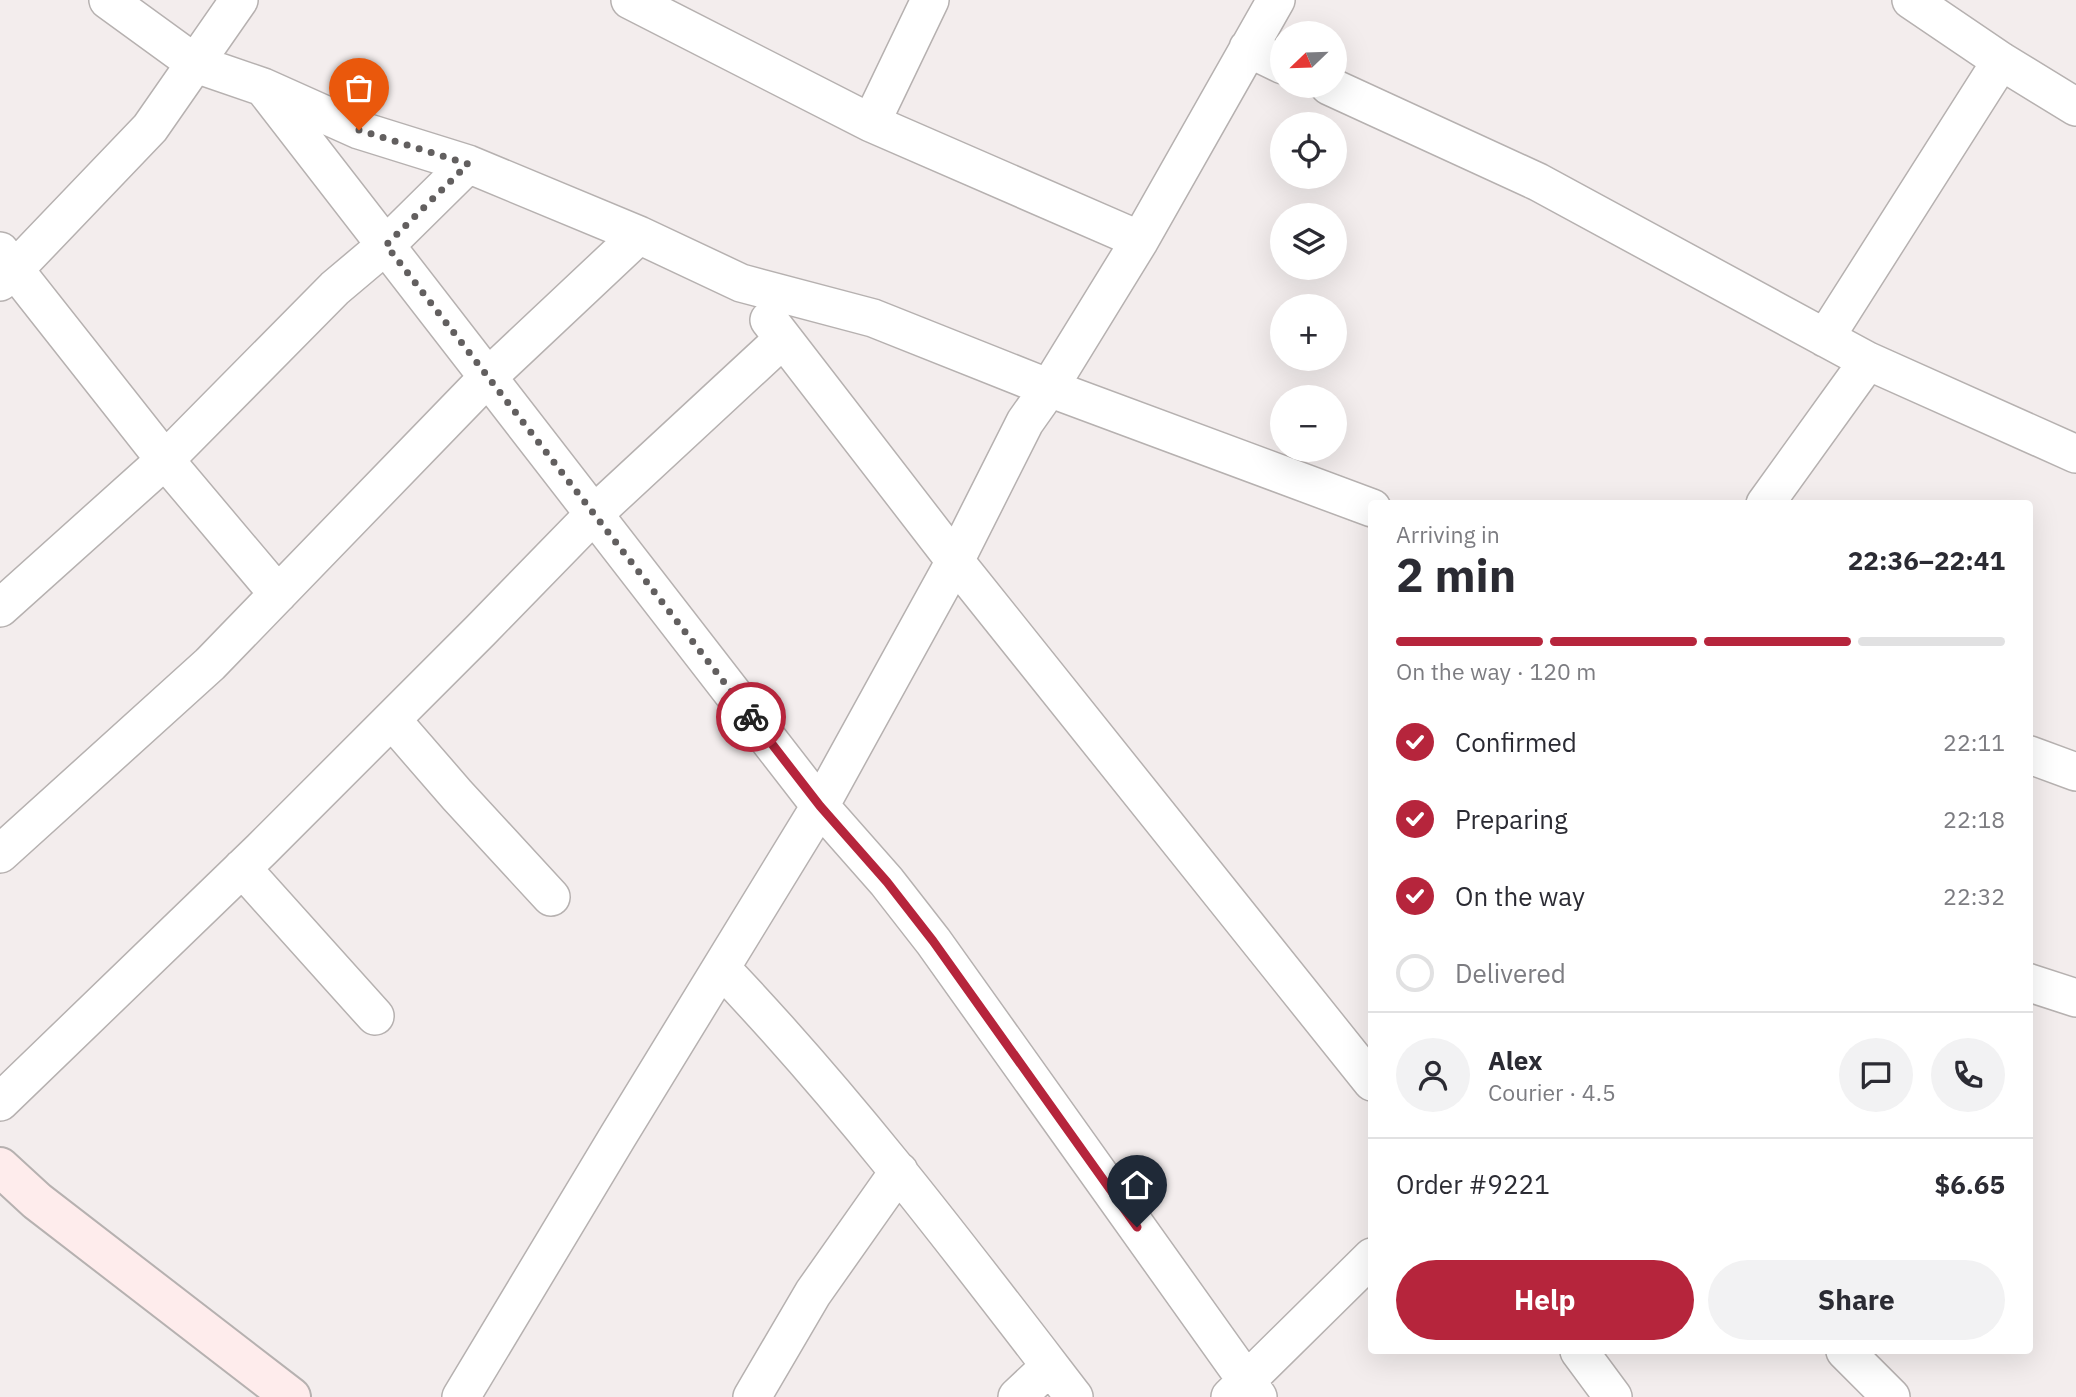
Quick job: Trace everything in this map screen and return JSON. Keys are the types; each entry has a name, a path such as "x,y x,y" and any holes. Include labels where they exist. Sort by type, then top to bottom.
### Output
{"street":[{"path":"107,0 196,64 263,87 359,130 468,164 639,235 741,283 873,318 1049,388 1368,507"},
{"path":"239,0 150,128 5,268 278,594"},
{"path":"630,0 872,123 1140,240"},
{"path":"872,123 930,0"},
{"path":"461,1397 820,806 956,561 1025,422 1049,388 1140,240 1276,0"},
{"path":"1911,0 2001,61 2071,93"},
{"path":"1248,48 1270,59"},
{"path":"1825,338 2001,61"},
{"path":"263,87 820,806 887,882 933,941 1244,1392 1368,1261"},
{"path":"1348,95 1538,182 1868,362 2076,454"},
{"path":"0,608 165,460 335,288 386,245 468,164"},
{"path":"0,854 210,664 488,377 639,235"},
{"path":"741,283 956,561 1367,1061"},
{"path":"0,1102 392,720 594,514 783,339"},
{"path":"1768,500 1868,362"},
{"path":"392,720 551,897"},
{"path":"2033,756 2076,772"},
{"path":"242,868 375,1016"},
{"path":"721,968 809,1063 899,1171 1074,1397"},
{"path":"2033,984 2076,998"},
{"path":"0,1167 37,1201 291,1397"},
{"path":"752,1397 813,1293 899,1171"},
{"path":"1580,1354 1613,1397"},
{"path":"1849,1354 1891,1397"},
{"path":"1017,1397 1050,1366"}],"way so far":[{"path":"359,130 468,164 386,245 751,717"}],"route":[{"path":"751,717 820,806 887,882 933,941 1137,1227"}]}
